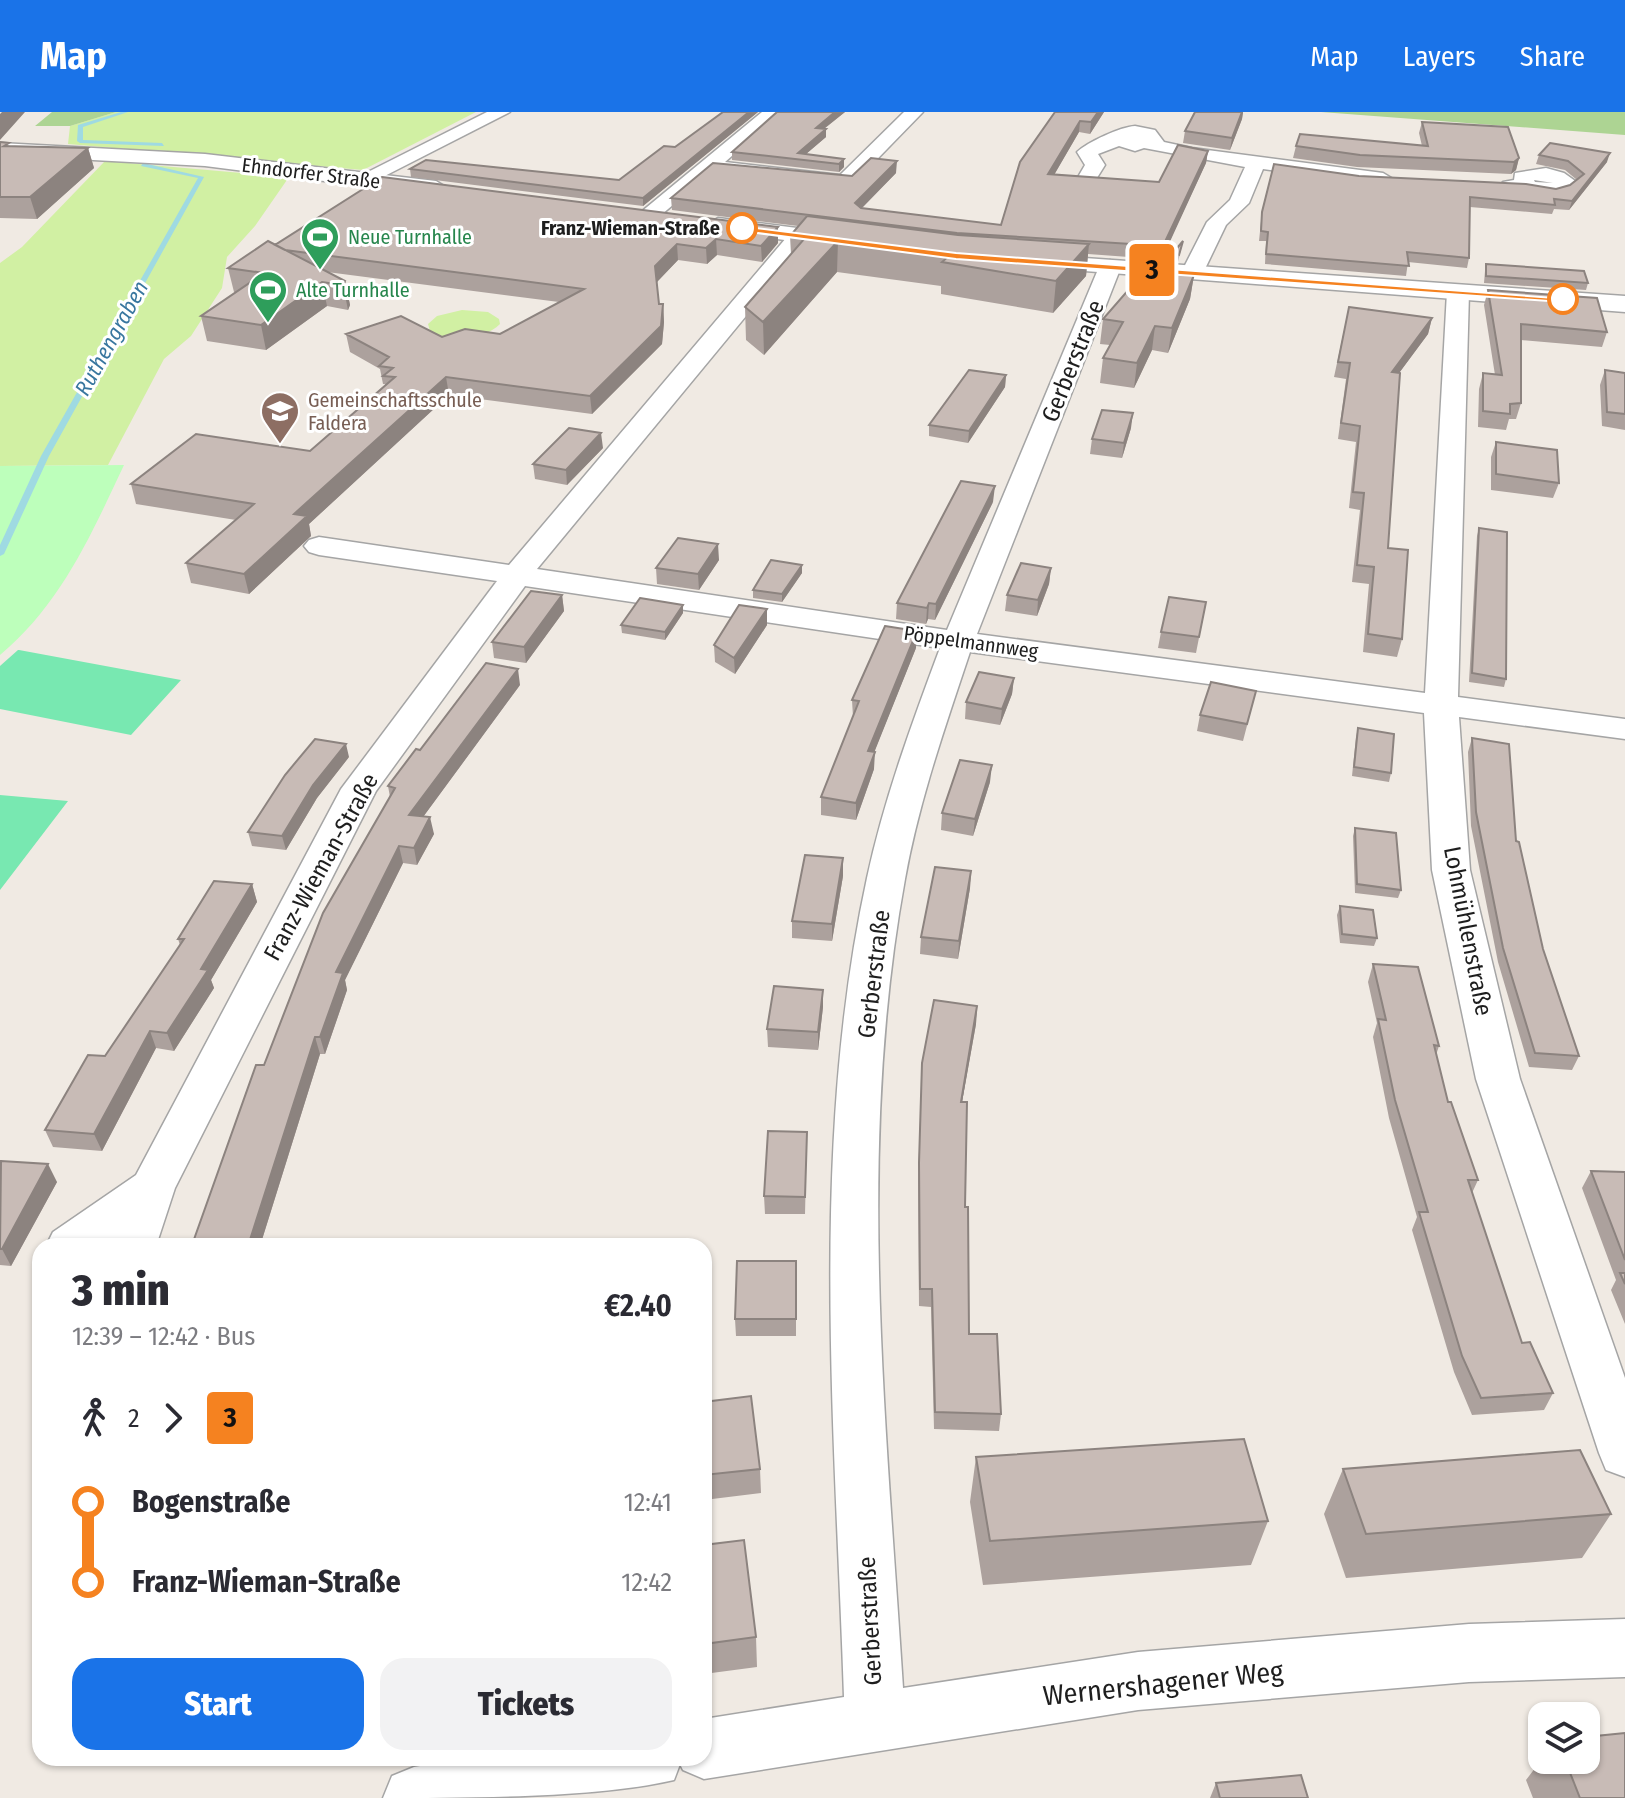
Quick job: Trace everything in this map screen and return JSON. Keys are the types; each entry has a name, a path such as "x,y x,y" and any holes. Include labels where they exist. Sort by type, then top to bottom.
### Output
{"street":[{"path":"364,179 501,112"},
{"path":"640,215 708,166 773,112"},
{"path":"708,166 845,181 914,112"},
{"path":"1088,177 1095,165 1087,152 1116,141 1116,134 1135,132 1155,138 1149,144 1192,154 1397,180"},
{"name":"Ehndorfer Straße","path":"0,149 205,160 458,191"},
{"path":"1192,273 1217,222 1239,203 1257,161"},
{"path":"1490,185 1526,184"},
{"path":"640,215 872,245"},
{"name":"Franz-Wieman-Straße","path":"135,1238 152,1188 359,789 517,575 800,236"},
{"path":"1002,259 1625,304"},
{"name":"Gerberstraße","path":"875,1721 852,1246 865,1031 886,879 918,754 958,641 1110,267"},
{"name":"Lohmühlenstraße","path":"1458,292 1441,707 1451,870 1498,1079 1625,1453"},
{"name":"Pöppelmannweg","path":"319,546 958,641 1625,729"},
{"name":"Franz-Wieman-Straße","path":"81,1238 152,1188"},
{"name":"Wernershagener Weg","path":"712,1748 1138,1681 1469,1653 1625,1648"},
{"path":"414,1798 604,1766"}],"green space":[{"path":"52,112 116,112 70,126 35,126"},
{"path":"116,112 476,112 363,170 68,144 70,126"},
{"path":"1321,112 1625,112 1625,135"},
{"path":"105,161 289,177 255,226 227,257 222,288 191,336 164,359 108,465 0,466 0,263 22,247"},
{"path":"462,310 488,312 499,319 500,324 485,333 466,338 446,337 430,331 428,324 437,316"},
{"path":"124,465 86,542 57,591 40,614 0,655 0,466"},
{"path":"18,650 181,680 131,735 0,709 0,666"},
{"path":"0,795 68,801 0,890"}],"building":[{"path":"723,112 749,112 643,198 410,169 426,160 619,180 664,146 675,147"},
{"path":"777,112 835,112 816,128 826,129 798,153 844,159 839,164 732,152"},
{"path":"1055,112 1098,112 1091,122 1080,121 1048,174 1159,182 1178,145 1208,151 1163,246 957,233 671,198 713,163 852,176 871,158 897,161 855,203 861,208 1001,225 1020,162"},
{"path":"1195,112 1242,112 1232,138 1185,131"},
{"path":"1422,122 1508,127 1519,158 1514,162 1360,155 1296,146 1300,134 1428,146"},
{"path":"0,142 9,143 4,146 88,148 30,197 0,197"},
{"path":"1550,143 1610,153 1572,201 1554,199 1555,205 1470,197 1469,258 1407,252 1409,266 1266,254 1268,232 1261,231 1262,212 1274,164 1359,176 1526,184 1556,189 1570,185 1584,174 1568,161 1539,155"},
{"path":"382,177 778,227 761,246 716,239 706,248 677,244 655,266 659,304 663,304 661,326 590,396 446,377 294,514 307,516 244,574 186,563 254,504 131,484 196,434 310,451 395,377 383,376 393,368 379,366 389,357 346,334 401,316 442,337 465,329 500,334 584,289 285,250 275,245"},
{"path":"807,216 958,235 1089,244 1056,281 942,262 950,255 838,241 763,322 745,307 805,238 790,236"},
{"path":"268,241 345,281 343,285 322,282 261,325 201,316 264,273 228,268"},
{"path":"1183,241 1179,255 1172,254"},
{"path":"1157,257 1176,258 1172,271 1194,275 1172,328 1155,326 1137,363 1103,358 1123,322 1103,319"},
{"path":"1486,264 1584,271 1588,283 1486,276"},
{"path":"1488,290 1597,298 1607,332 1521,324 1521,403 1510,404 1510,414 1483,411 1483,373 1502,375"},
{"path":"1349,307 1432,318 1392,372 1400,373 1388,548 1408,550 1402,639 1368,634 1374,567 1357,565 1364,493 1353,492 1360,426 1341,423 1350,363 1338,362"},
{"path":"969,370 1006,375 969,431 929,425"},
{"path":"1605,370 1625,373 1625,414 1607,412"},
{"path":"1102,410 1133,413 1124,443 1092,439"},
{"path":"569,428 601,433 566,470 533,464"},
{"path":"1496,442 1557,450 1559,483 1496,474"},
{"path":"961,481 995,486 936,604 929,603 927,608 897,603"},
{"path":"1479,528 1507,532 1506,679 1472,673"},
{"path":"678,538 718,544 698,574 656,568"},
{"path":"771,560 802,565 782,594 753,590"},
{"path":"1021,563 1051,568 1038,600 1007,595"},
{"path":"531,591 562,595 524,647 492,642"},
{"path":"1169,597 1206,602 1199,637 1161,632"},
{"path":"640,598 683,605 665,632 621,625"},
{"path":"739,605 767,609 734,658 714,645"},
{"path":"885,626 917,631 868,751 875,752 856,803 821,797 859,701 852,700"},
{"path":"486,663 518,669 409,815 430,817 414,848 399,846 336,972 343,973 320,1037 315,1037 251,1238 194,1238 256,1065 264,1065 323,913 395,788 388,786 416,749 420,750"},
{"path":"979,672 1014,678 1002,709 966,702"},
{"path":"1211,682 1256,691 1247,724 1200,715"},
{"path":"1358,728 1394,734 1391,773 1354,767"},
{"path":"1472,738 1509,744 1516,841 1519,842 1543,949 1579,1056 1535,1053 1503,948 1476,812"},
{"path":"315,739 346,744 313,785 282,836 248,832 285,775"},
{"path":"960,760 992,765 975,819 942,813"},
{"path":"1355,828 1396,833 1401,890 1357,884"},
{"path":"805,855 843,858 832,924 792,921"},
{"path":"935,867 971,871 959,941 921,937"},
{"path":"214,881 252,884 201,969 208,970 167,1033 150,1031 94,1134 45,1130 88,1055 105,1056 184,939 178,939"},
{"path":"1340,906 1373,910 1377,938 1342,934"},
{"path":"1373,964 1418,967 1439,1046 1434,1045 1448,1102 1451,1102 1478,1180 1468,1180 1522,1343 1530,1342 1553,1393 1481,1398 1462,1356 1419,1212 1428,1212 1395,1100 1378,1019 1386,1020"},
{"path":"774,986 823,990 818,1032 767,1029"},
{"path":"934,1000 977,1006 961,1102 967,1102 965,1207 968,1207 969,1334 997,1334 1001,1414 935,1412 932,1289 920,1289 919,1163 922,1063"},
{"path":"768,1131 807,1132 805,1197 764,1196"},
{"path":"1,1161 48,1164 0,1249"},
{"path":"1591,1171 1625,1172 1625,1260"},
{"path":"737,1261 796,1261 796,1319 735,1319"},
{"path":"751,1396 760,1469 712,1474 712,1401"},
{"path":"1244,1439 1268,1521 990,1541 976,1457"},
{"path":"1580,1450 1611,1514 1366,1534 1343,1469"},
{"path":"744,1540 756,1637 712,1643 712,1544"},
{"path":"1625,1733 1625,1798 1580,1798 1571,1774 1600,1774 1600,1736"},
{"path":"1301,1775 1308,1798 1220,1798 1216,1783"}],"waterway":[{"name":"Ruthengraben","path":"126,112 80,126 80,141 162,145"},
{"name":"Ruthengraben","path":"0,554 45,456 201,177 143,165"}],"bus line":[{"name":"3","path":"742,228 956,256 1563,299"}],"place":[{"name":"Franz-Wieman-Straße","path":"742,228"},
{"name":"Neue Turnhalle","path":"320,271"},
{"name":"Alte Turnhalle","path":"268,324"},
{"name":"Gemeinschaftsschule Faldera","path":"280,445"}]}
